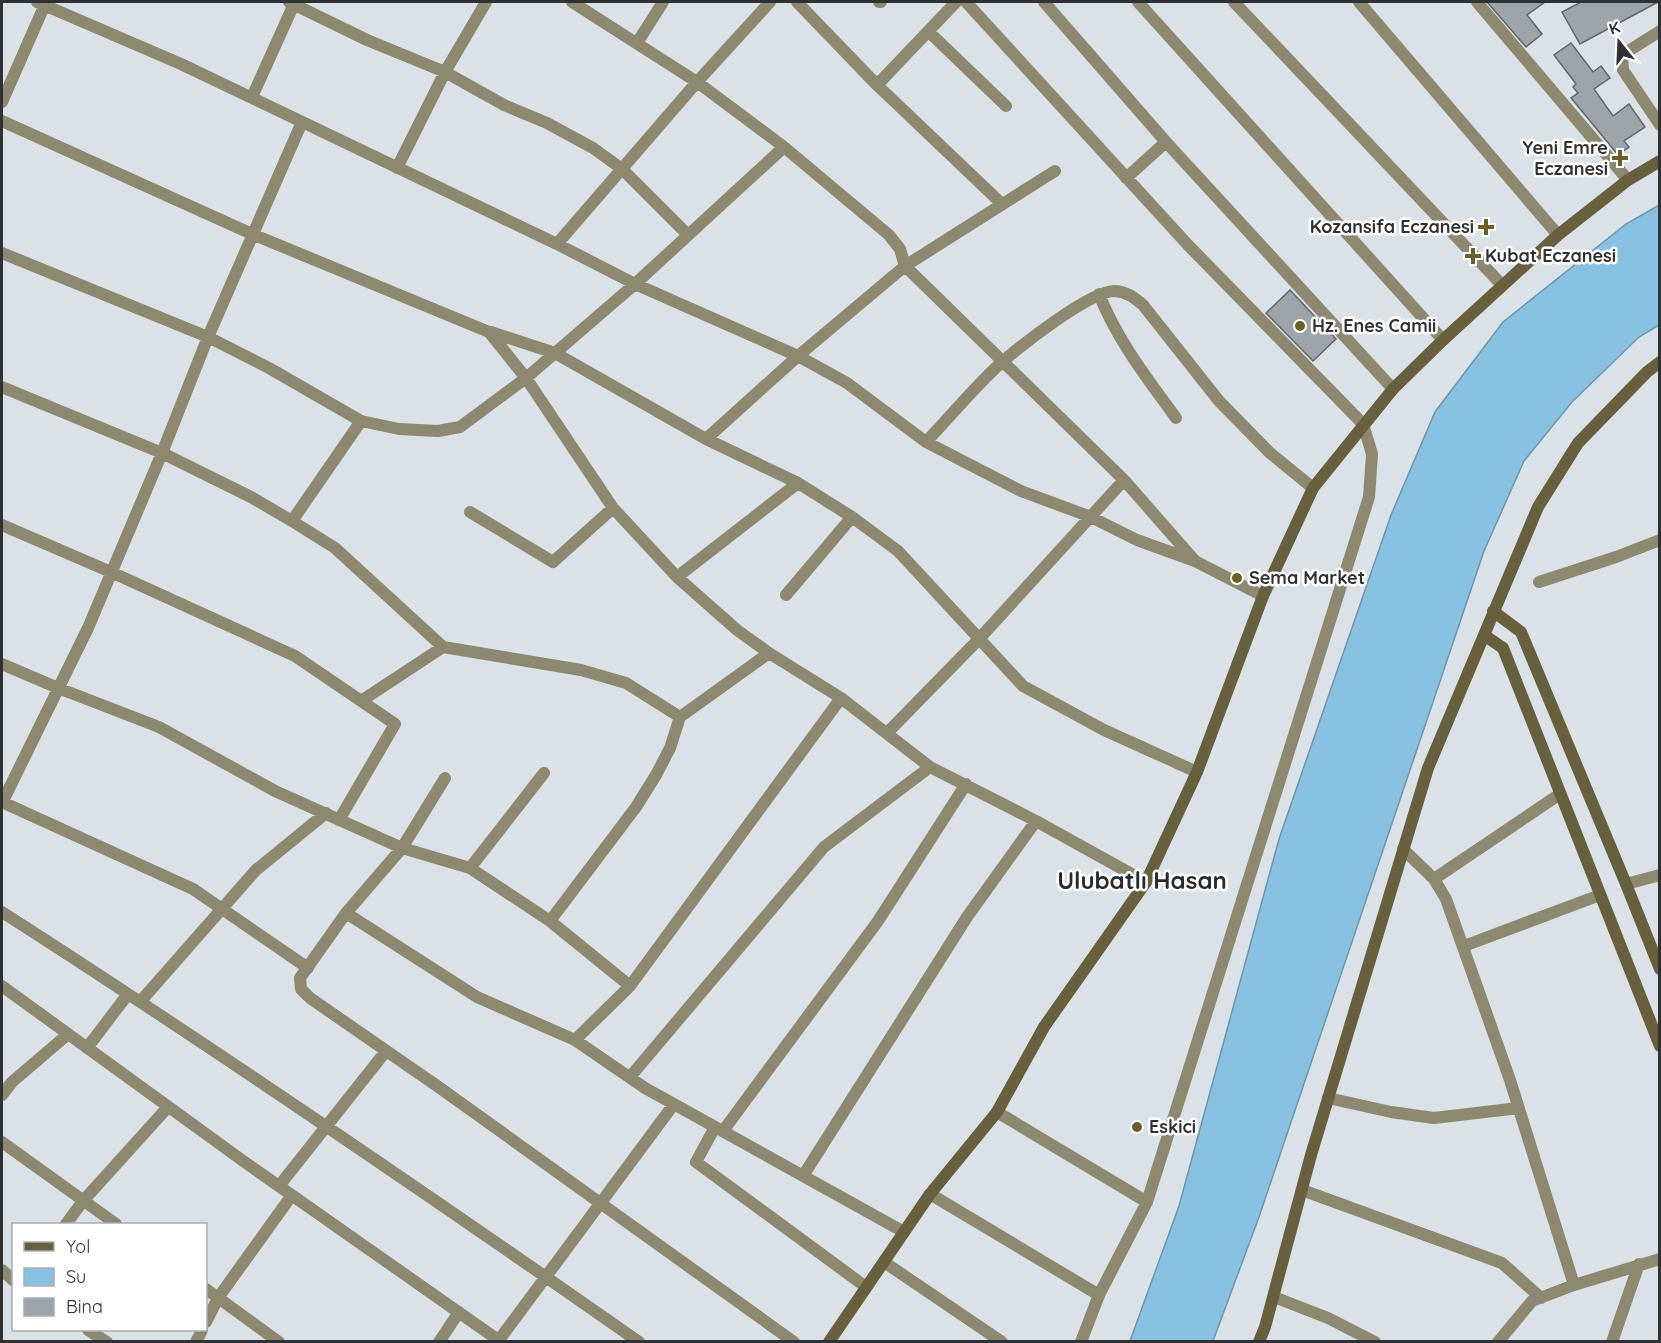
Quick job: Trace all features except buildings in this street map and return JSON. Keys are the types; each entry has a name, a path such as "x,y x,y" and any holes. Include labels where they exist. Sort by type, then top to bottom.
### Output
{"main road":[{"path":"832,1341 930,1194 997,1112 1044,1027 1146,882 1197,772 1263,596 1313,488 1393,389 1443,340 1558,235 1628,180 1659,161"},
{"path":"1259,1341 1274,1296 1328,1098 1428,768 1538,507 1578,443 1659,362"},
{"path":"1493,610 1521,632 1659,969"},
{"path":"1484,635 1503,648 1659,1046"}],"street":[{"path":"397,168 445,72 486,2"},
{"path":"572,2 697,82 784,147 889,234 900,249 905,266 1124,480 1195,561"},
{"path":"637,43 663,2"},
{"path":"557,244 697,82 770,2"},
{"path":"797,2 877,85 1002,204"},
{"path":"877,85 956,2"},
{"path":"966,2 1188,245 1363,424 1372,454 1369,497 1148,1202 1099,1296 1081,1341"},
{"path":"1044,2 1166,142 1393,389"},
{"path":"1138,2 1443,340"},
{"path":"1234,2 1502,285"},
{"path":"1359,2 1558,235"},
{"path":"1477,2 1628,180"},
{"path":"2,102 42,3 252,97 635,284 798,356 847,383 926,442 1021,491 1091,517 1137,540 1195,561 1263,596"},
{"path":"252,97 292,3 367,40 445,72 504,105 547,123 593,148 622,169 687,234"},
{"path":"1659,31 1622,55 1623,70 1659,125"},
{"path":"929,32 1006,106"},
{"path":"2,121 252,234 489,332 555,353 706,439 798,483 852,517 898,550 1023,686 1104,730 1197,772"},
{"path":"302,122 208,337 88,628 2,802 193,889 308,968"},
{"path":"1126,178 1166,142"},
{"path":"2,253 208,337 269,368 361,421 399,429 438,430 460,427 526,378 635,284 784,147"},
{"path":"706,439 798,356 905,266 1054,171"},
{"path":"926,442 1002,362 1068,312 1099,294 1116,291 1130,295 1143,305 1219,401 1269,453 1313,488"},
{"path":"1099,294 1109,320 1126,349 1176,418"},
{"path":"489,332 526,378 613,508 677,578 737,630 769,653 842,698 930,766 1146,882"},
{"path":"2,387 162,453 292,520 334,548 443,647 582,670 627,683 680,717"},
{"path":"292,520 361,421"},
{"path":"888,732 979,639 1124,480"},
{"path":"677,578 798,483"},
{"path":"470,512 553,562 613,508"},
{"path":"786,595 852,517"},
{"path":"2,525 295,656 395,724 339,820"},
{"path":"1539,582 1616,557 1659,540"},
{"path":"361,701 443,647"},
{"path":"550,921 641,799 670,748 680,717 769,653"},
{"path":"2,664 159,727 275,791 402,848 470,868 550,921 630,986"},
{"path":"575,1040 630,986 842,698"},
{"path":"630,1077 824,847 930,766"},
{"path":"470,868 544,773"},
{"path":"445,778 402,848 346,912 300,978 301,989 310,998 794,1341"},
{"path":"866,1287 696,1162 878,921 966,784"},
{"path":"1434,879 1560,794"},
{"path":"140,1002 256,870 326,813"},
{"path":"803,1176 967,917 1036,821"},
{"path":"1403,849 1434,879 1446,899 1519,1108 1574,1285"},
{"path":"1626,884 1659,875"},
{"path":"1464,946 1600,895"},
{"path":"2,912 325,1126 639,1341"},
{"path":"346,912 477,996 575,1040 674,1104 904,1232"},
{"path":"2,986 168,1107 500,1341 674,1104"},
{"path":"87,1048 128,994"},
{"path":"2,1095 7,1078 67,1035"},
{"path":"279,1186 386,1051"},
{"path":"1328,1098 1391,1112 1434,1118 1519,1108"},
{"path":"67,1223 83,1201 168,1107"},
{"path":"997,1112 1148,1202"},
{"path":"2,1142 115,1223"},
{"path":"1302,1190 1502,1263 1541,1298"},
{"path":"930,1194 1099,1296"},
{"path":"207,1320 218,1298 292,1195"},
{"path":"1498,1341 1532,1301 1574,1285 1659,1259"},
{"path":"884,1262 1002,1341"},
{"path":"1612,1341 1639,1264"},
{"path":"207,1289 279,1341"},
{"path":"1274,1296 1328,1318 1375,1341"},
{"path":"439,1341 459,1312"},
{"path":"91,1331 107,1341"}],"water":[{"path":"1659,205 1659,325 1639,337 1572,402 1524,461 1484,551 1259,1217 1213,1341 1130,1341 1179,1206 1279,839 1391,515 1435,412 1503,322 1626,224"}],"place":[{"name":"Yeni Emre Eczanesi","path":"1620,158"},
{"name":"Kozansifa Eczanesi","path":"1486,227"},
{"name":"Kubat Eczanesi","path":"1473,256"},
{"name":"Hz. Enes Camii","path":"1300,326"},
{"name":"Sema Market","path":"1237,578"},
{"name":"Eskici","path":"1137,1127"}],"district":[{"name":"Ulubatlı Hasan","path":"1142,881"}]}
